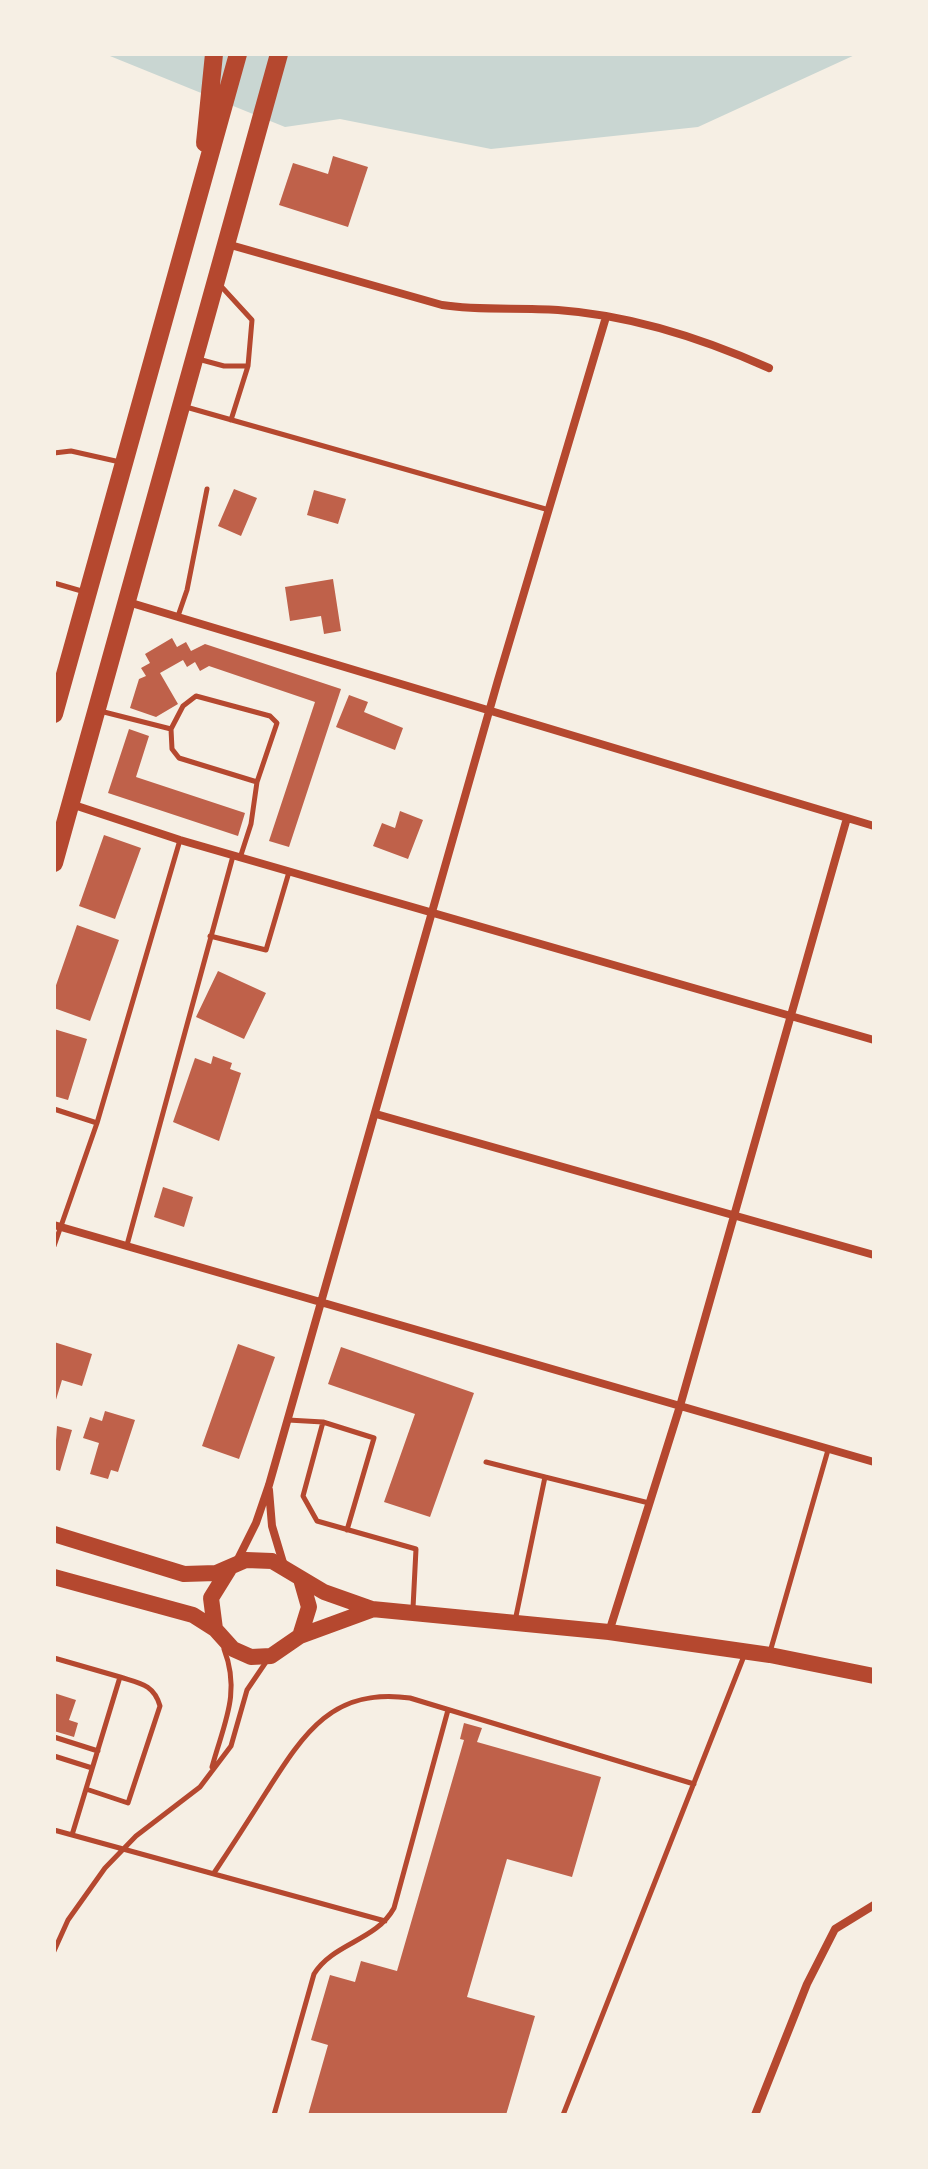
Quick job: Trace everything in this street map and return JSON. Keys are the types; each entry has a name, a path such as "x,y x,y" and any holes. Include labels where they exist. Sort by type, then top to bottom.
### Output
{"highway":[{"path":"214,54 214,118"},
{"path":"54,863 279,54"},
{"path":"54,714 58,688 89,593 200,191 214,118 238,56"}],"main road":[{"path":"54,1534 172,1573 207,1574 255,1559 284,1566 301,1579 345,1601 372,1609 609,1632 770,1655 874,1676"},
{"path":"218,1633 211,1598 232,1568"},
{"path":"54,1577 193,1615 241,1654 271,1656 300,1636 372,1609"},
{"path":"300,1636 309,1607 301,1579"}],"street":[{"path":"226,244 442,305 493,310 559,310 606,317 702,342 769,368"},
{"path":"232,1568 256,1523 269,1485 606,317"},
{"path":"126,601 874,826"},
{"path":"71,804 236,857 874,1040"},
{"path":"609,1632 680,1406 847,818"},
{"path":"376,1114 874,1255"},
{"path":"58,1227 874,1462"},
{"path":"269,1485 272,1526 284,1566"},
{"path":"755,2115 807,1984 835,1929 874,1905"}],"lane":[{"path":"215,281 252,320 248,366 231,420"},
{"path":"193,358 224,366 248,366"},
{"path":"180,405 550,510"},
{"path":"55,455 71,451 125,463"},
{"path":"178,617 187,590 207,489"},
{"path":"54,583 89,593"},
{"path":"127,1246 210,936 236,857 251,824 257,782 277,723 270,716 196,696 183,706 171,729 172,749 179,758 257,782"},
{"path":"95,710 171,729"},
{"path":"54,1246 58,1227 97,1123 180,840"},
{"path":"210,936 266,950 289,872"},
{"path":"54,1109 97,1123"},
{"path":"288,1420 323,1422 374,1438 347,1530"},
{"path":"323,1422 303,1496 317,1521 416,1549 412,1613"},
{"path":"770,1655 828,1449"},
{"path":"486,1462 650,1504"},
{"path":"515,1622 545,1477"},
{"path":"211,1771 234,1684 218,1633"},
{"path":"563,2115 746,1652"},
{"path":"54,1951 85,1894 122,1849 200,1787 231,1746 247,1690 271,1656"},
{"path":"54,1658 148,1686 157,1693 160,1706 128,1803 86,1789"},
{"path":"72,1835 120,1677"},
{"path":"214,1873 301,1738 325,1716 345,1705 377,1697 410,1698 694,1784"},
{"path":"274,2115 314,1974 326,1957 385,1921 394,1908 448,1710"},
{"path":"54,1737 98,1751"},
{"path":"54,1756 92,1768"},
{"path":"54,1830 385,1921"}],"shaded area":[{"path":"105,54 857,54 698,127 491,149 340,119 285,127"}],"building":[{"path":"333,156 368,167 348,227 279,205 293,163 328,174"},
{"path":"234,489 257,498 241,536 218,526"},
{"path":"314,490 346,499 338,524 307,515"},
{"path":"333,579 341,631 324,634 321,616 290,621 285,587"},
{"path":"172,638 177,647 186,642 191,651 205,644 341,689 289,847 269,841 315,702 209,666 200,671 195,662 187,667 183,660 160,673 178,704 156,717 130,708 139,679 146,676 141,668 150,663 145,654"},
{"path":"349,695 368,702 364,712 403,728 395,750 336,727"},
{"path":"129,729 149,736 136,777 245,813 238,836 108,793"},
{"path":"400,811 423,820 408,859 373,846 382,823 395,828"},
{"path":"104,835 141,848 115,919 79,906"},
{"path":"77,925 119,940 90,1021 54,1008 54,991"},
{"path":"218,971 266,993 244,1039 196,1017"},
{"path":"54,1029 87,1039 68,1100 54,1096"},
{"path":"213,1056 232,1063 230,1069 241,1073 219,1141 173,1122 195,1058 211,1064"},
{"path":"163,1187 193,1197 184,1227 154,1217"},
{"path":"54,1342 92,1354 82,1386 62,1380 55,1403"},
{"path":"238,1344 275,1357 239,1459 202,1446"},
{"path":"341,1347 474,1393 430,1517 384,1502 415,1414 328,1384"},
{"path":"105,1411 135,1420 118,1472 111,1470 108,1479 90,1474 99,1443 83,1438 90,1417 102,1421"},
{"path":"57,1426 72,1430 60,1471 54,1469"},
{"path":"54,1693 76,1700 69,1720 78,1723 74,1737 54,1731"},
{"path":"464,1723 482,1728 477,1742 601,1777 572,1877 507,1859 467,1997 535,2016 506,2115 308,2115 328,2045 311,2040 330,1975 355,1982 361,1961 397,1971 464,1740 460,1739"}]}
